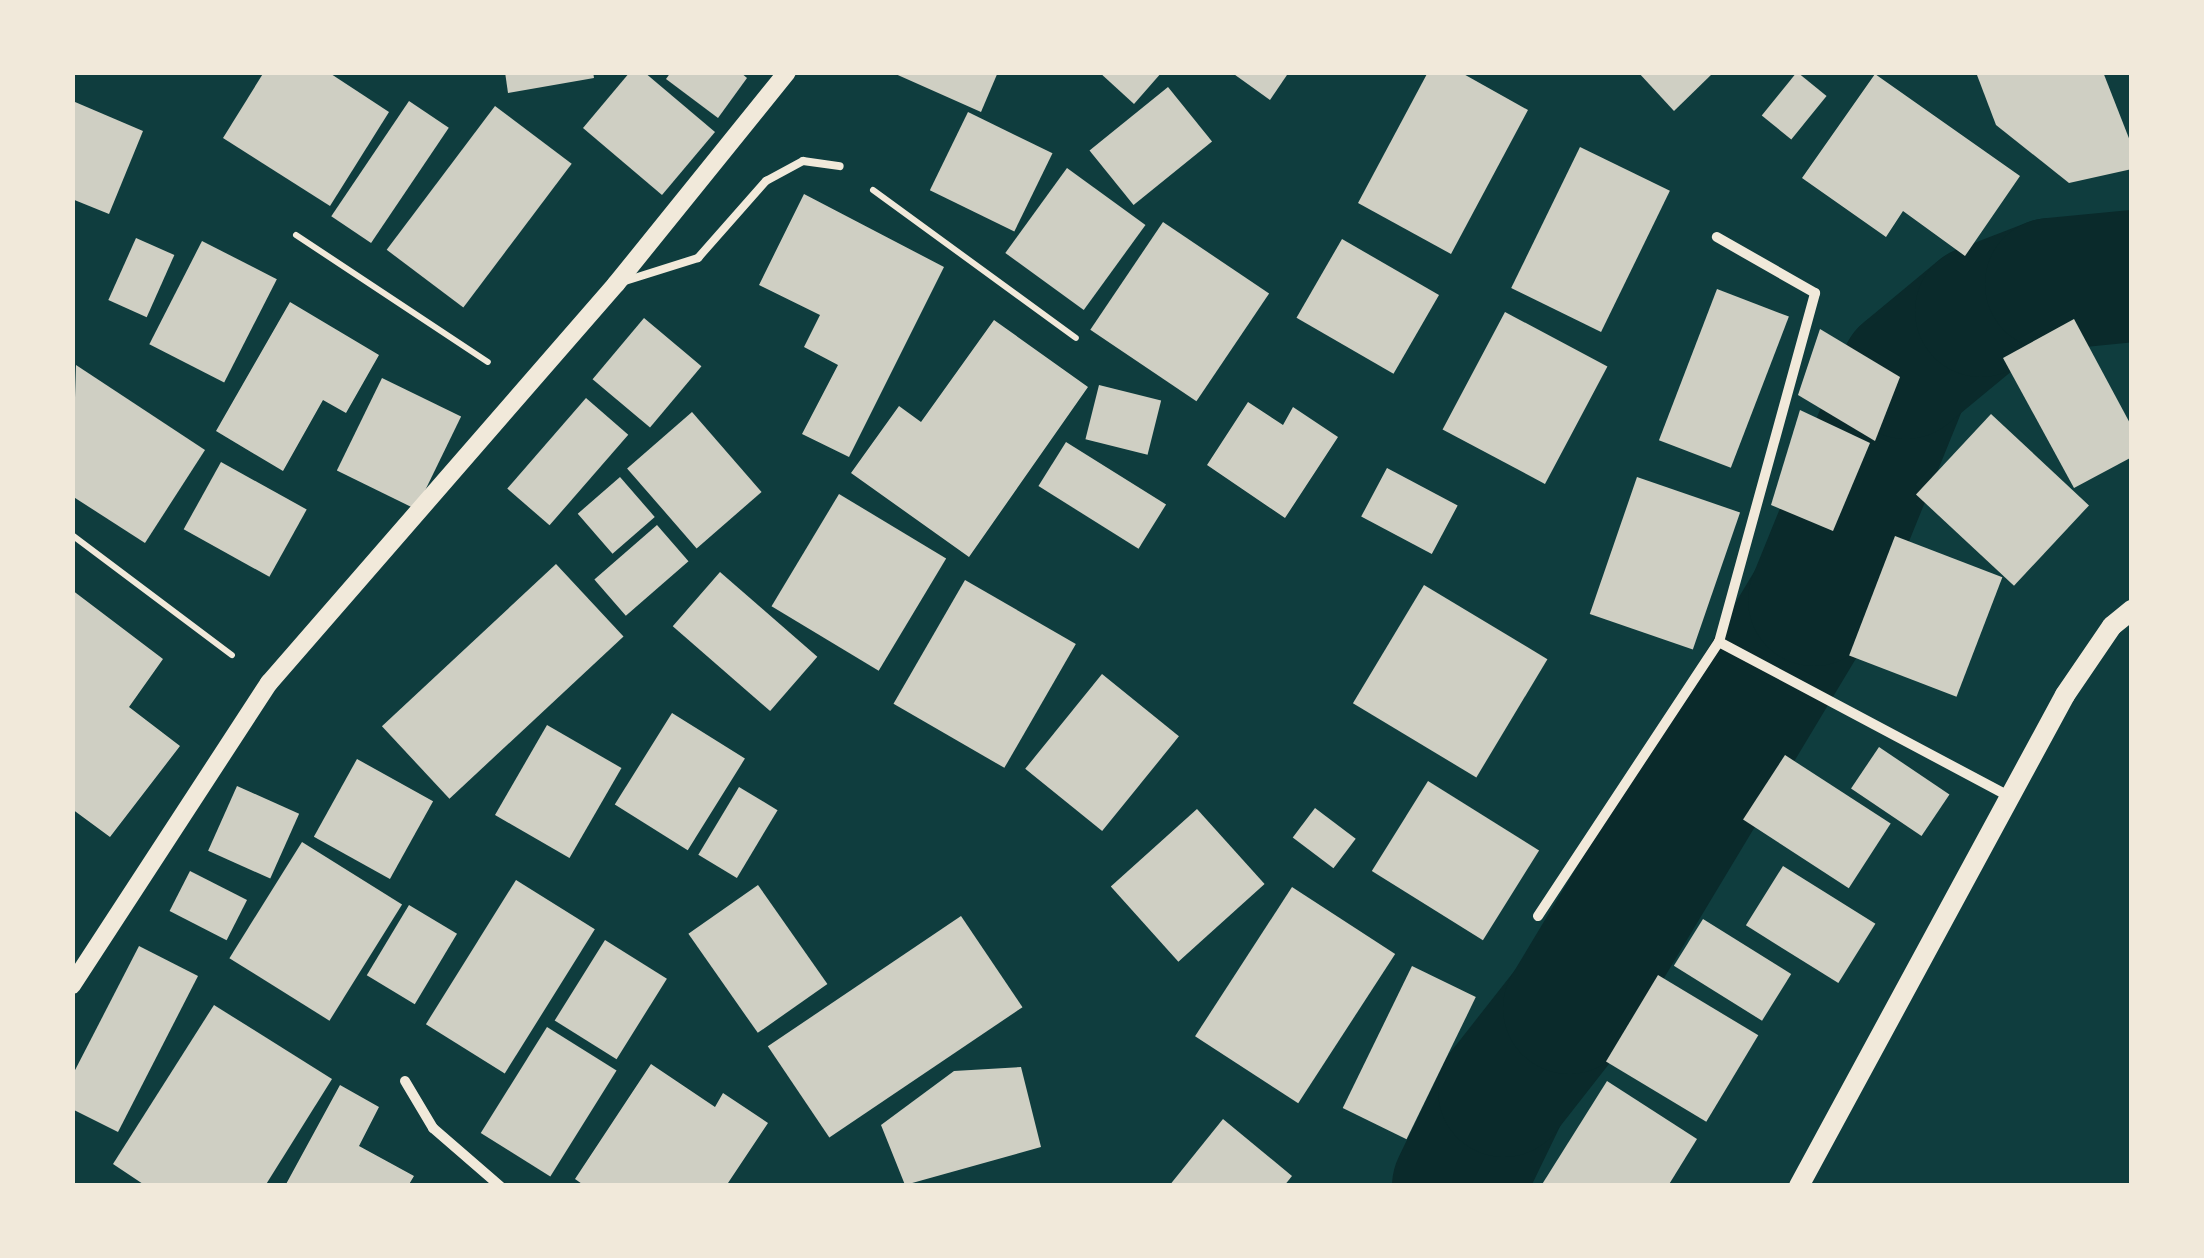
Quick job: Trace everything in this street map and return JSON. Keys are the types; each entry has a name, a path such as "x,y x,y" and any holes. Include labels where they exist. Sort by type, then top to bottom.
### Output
{"main road":[{"path":"1799,1186 2064,695 2112,626 2132,610"}],"street":[{"path":"72,985 269,682 523,384 616,284 787,72"},
{"path":"1538,916 1719,642 1815,293 1717,236"},
{"path":"1719,642 1816,697 2009,796"},
{"path":"405,1081 433,1128 500,1186"}],"lane":[{"path":"616,284 698,258 766,180 802,161 840,166"}],"path":[{"path":"840,166 1076,338"},
{"path":"296,235 523,384"},
{"path":"72,535 269,682"}],"building":[{"path":"264,72 328,72 389,112 330,206 223,138"},
{"path":"505,72 593,72 594,78 508,93"},
{"path":"630,72 644,72 715,132 662,195 583,128"},
{"path":"671,72 740,72 747,78 718,118 666,79"},
{"path":"891,72 998,72 981,112"},
{"path":"1099,72 1162,72 1134,104"},
{"path":"1231,72 1289,72 1270,100"},
{"path":"1428,72 1460,72 1528,110 1451,254 1358,203"},
{"path":"1638,72 1714,72 1674,111"},
{"path":"1797,72 1827,96 1791,139 1762,116"},
{"path":"2103,72 2132,146 2132,169 2069,183 1996,125 1977,75"},
{"path":"1875,74 2020,176 1965,256 1903,211 1886,237 1802,178"},
{"path":"1168,87 1212,141 1134,205 1090,151"},
{"path":"409,101 449,128 371,243 331,216"},
{"path":"75,102 143,131 109,214 72,199"},
{"path":"495,106 572,164 463,308 387,250"},
{"path":"968,112 1052,153 1014,231 930,190"},
{"path":"1580,147 1670,191 1601,332 1511,288"},
{"path":"1067,168 1145,225 1084,310 1005,253"},
{"path":"804,194 944,267 849,457 802,434 838,365 804,347 820,315 759,285"},
{"path":"1163,222 1269,294 1196,401 1090,330"},
{"path":"136,238 174,255 147,317 108,300"},
{"path":"1342,239 1439,295 1393,374 1296,318"},
{"path":"202,241 277,279 224,382 149,344"},
{"path":"1717,289 1789,317 1731,468 1659,440"},
{"path":"290,302 379,355 346,413 323,400 283,471 216,431"},
{"path":"1505,312 1607,366 1545,484 1443,429"},
{"path":"644,318 701,366 650,427 593,379"},
{"path":"2074,319 2132,427 2132,457 2074,488 2003,358"},
{"path":"994,320 1088,387 969,557 851,473 899,406 921,422"},
{"path":"1820,329 1900,377 1875,441 1798,395"},
{"path":"76,365 205,450 145,543 72,496"},
{"path":"382,378 461,417 416,509 337,471"},
{"path":"1099,385 1161,400 1148,455 1085,439"},
{"path":"586,398 628,435 550,525 507,489"},
{"path":"1248,402 1283,425 1293,407 1338,437 1285,518 1207,465"},
{"path":"1800,410 1870,443 1833,531 1771,505"},
{"path":"692,412 762,492 697,548 627,468"},
{"path":"1991,414 2089,505 2014,586 1916,494"},
{"path":"1066,442 1166,505 1139,549 1038,486"},
{"path":"221,462 307,510 269,577 184,529"},
{"path":"1387,468 1458,506 1432,554 1361,517"},
{"path":"620,477 655,517 613,554 578,514"},
{"path":"1637,477 1740,512 1693,650 1590,614"},
{"path":"839,494 946,558 879,671 772,606"},
{"path":"657,525 688,561 626,616 594,579"},
{"path":"1895,536 2002,577 1956,697 1849,655"},
{"path":"556,564 624,636 449,799 382,726"},
{"path":"720,572 817,657 770,711 673,626"},
{"path":"965,580 1076,644 1004,768 894,704"},
{"path":"1424,585 1547,659 1476,777 1353,703"},
{"path":"72,590 163,659 129,707 180,746 110,837 72,809"},
{"path":"1102,674 1179,736 1102,831 1025,769"},
{"path":"672,713 745,759 688,850 615,805"},
{"path":"547,725 621,768 569,858 495,815"},
{"path":"1879,747 1949,795 1922,836 1851,788"},
{"path":"1785,755 1891,824 1849,888 1743,820"},
{"path":"357,759 433,801 390,879 314,837"},
{"path":"1428,781 1539,850 1483,940 1372,871"},
{"path":"237,786 299,814 270,879 208,851"},
{"path":"739,787 778,810 737,878 698,855"},
{"path":"1315,808 1356,839 1333,868 1293,838"},
{"path":"1197,809 1265,884 1178,962 1111,887"},
{"path":"302,842 402,905 329,1021 229,958"},
{"path":"1783,866 1875,924 1838,983 1746,925"},
{"path":"190,871 247,900 227,940 170,911"},
{"path":"516,880 595,929 505,1073 426,1024"},
{"path":"758,885 827,984 758,1033 688,934"},
{"path":"1292,887 1395,954 1298,1103 1195,1036"},
{"path":"409,905 457,934 415,1004 367,975"},
{"path":"961,916 1023,1007 829,1137 768,1046"},
{"path":"1703,919 1791,974 1762,1021 1674,966"},
{"path":"605,940 667,979 617,1059 555,1021"},
{"path":"139,946 198,976 118,1132 72,1109 72,1076"},
{"path":"1412,966 1476,997 1407,1139 1343,1108"},
{"path":"1658,975 1758,1035 1706,1122 1606,1062"},
{"path":"214,1005 332,1079 265,1186 146,1186 113,1164"},
{"path":"547,1027 617,1070 550,1176 481,1133"},
{"path":"651,1064 715,1107 723,1093 768,1123 726,1186 585,1186 575,1179"},
{"path":"1021,1067 1041,1147 905,1185 881,1125 954,1071"},
{"path":"1607,1081 1697,1139 1668,1186 1541,1186"},
{"path":"340,1085 379,1107 359,1146 414,1176 408,1186 285,1186"},
{"path":"1223,1119 1292,1176 1284,1186 1169,1186"}],"waterway":[{"path":"1458,1186 1504,1091 1569,1008 1814,600 1906,373 1981,311 2051,284 2132,276"}]}
